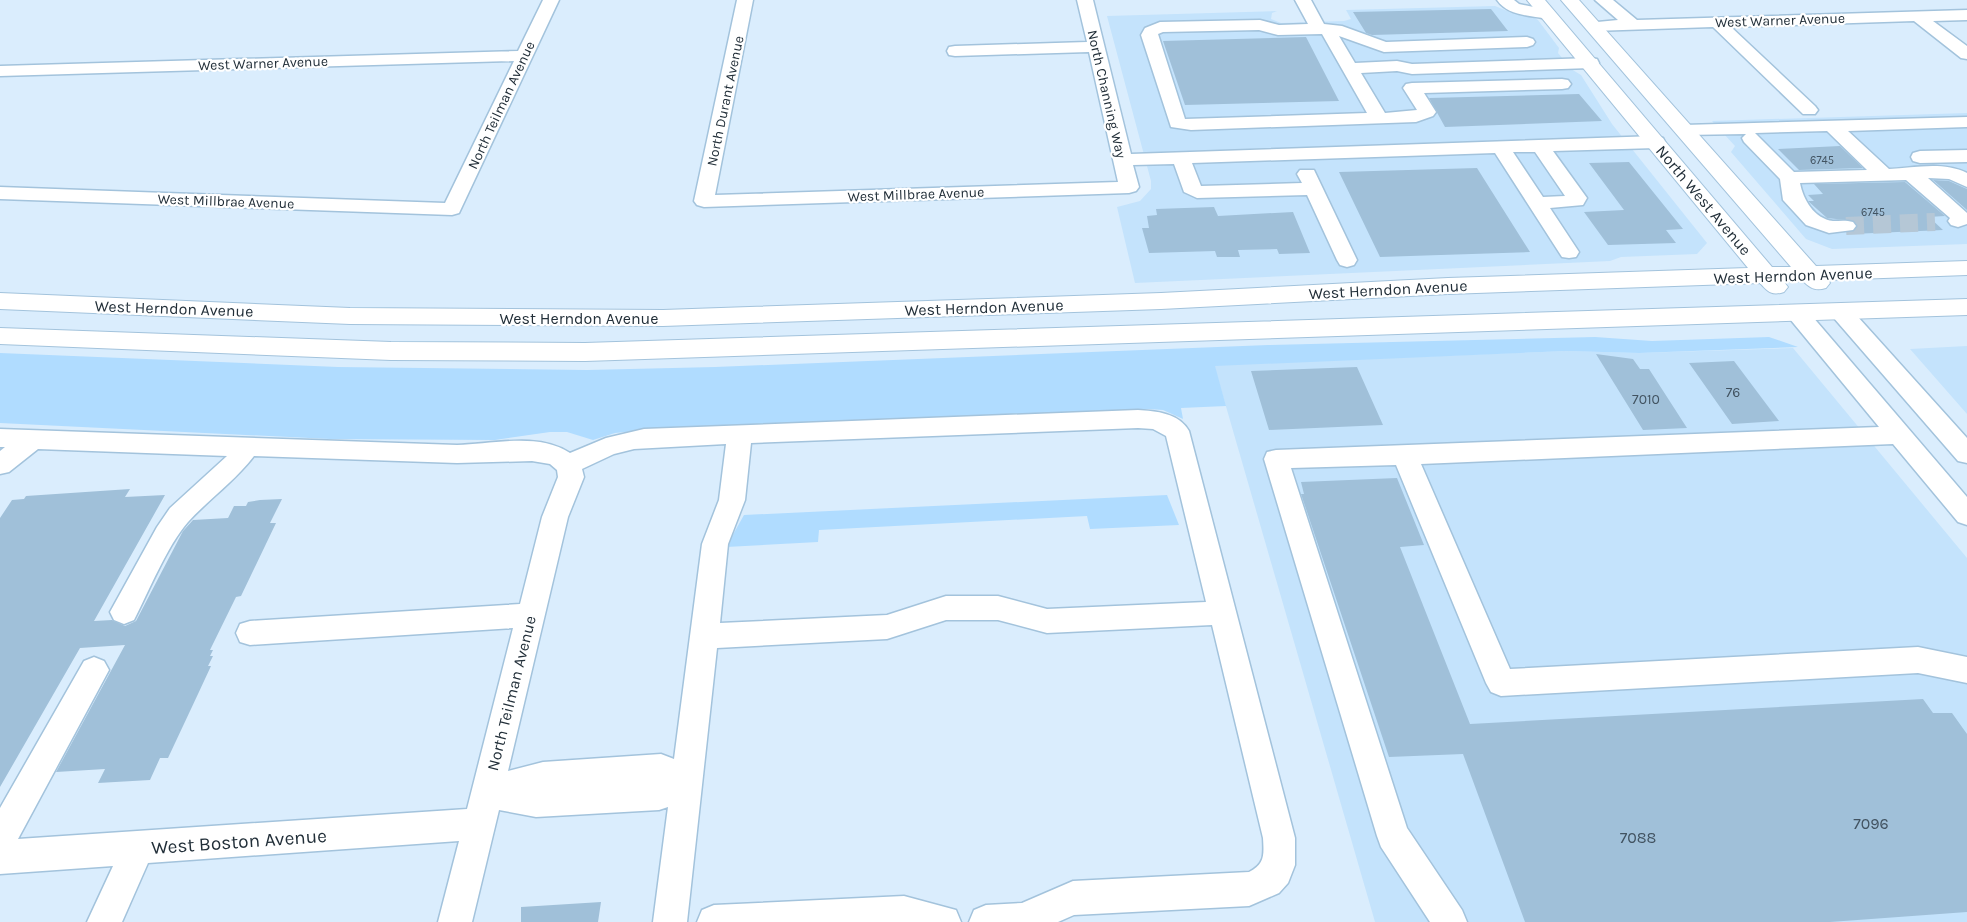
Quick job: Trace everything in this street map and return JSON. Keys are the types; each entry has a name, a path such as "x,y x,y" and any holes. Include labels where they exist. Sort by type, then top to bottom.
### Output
{"main road":[{"name":"North West Avenue","path":"1570,0 1811,274 1841,312"},
{"path":"1545,5 1569,19 1592,26"},
{"name":"North West Avenue","path":"1545,5 1564,31 1798,314"},
{"path":"1564,31 1583,36 1609,63 1645,86"},
{"path":"1588,60 1620,80 1648,113 1669,130 1680,137 1688,134"},
{"name":"West Herndon Avenue","path":"0,301 350,316 663,318 1161,300 1448,286 1967,268"},
{"name":"West Herndon Avenue","path":"0,336 382,350 585,352 1967,307"}],"street":[{"name":"North Teilman Avenue","path":"452,210 551,0"},
{"name":"North Durant Avenue","path":"704,201 746,0"},
{"name":"North Channing Way","path":"1085,0 1129,187"},
{"path":"1505,0 1514,8 1545,5"},
{"path":"1604,0 1633,25"},
{"path":"1305,5 1350,68 1379,118"},
{"name":"West Warner Avenue","path":"1592,26 1967,15"},
{"path":"1918,17 1967,54"},
{"path":"1717,22 1809,110"},
{"path":"1384,46 1426,112 1416,117 1191,125 1177,123 1150,34 1160,27 1260,25 1278,30 1336,29 1384,46 1527,42"},
{"path":"954,34 956,67"},
{"path":"1484,44 1514,85"},
{"path":"955,50 1096,47"},
{"name":"West Warner Avenue","path":"0,71 525,56"},
{"path":"1350,68 1397,66 1412,69 1497,63 1588,60"},
{"path":"1412,88 1562,84"},
{"path":"1688,134 1751,138 1967,122"},
{"path":"1837,131 1884,175"},
{"path":"1688,134 1837,131 1967,132"},
{"path":"1751,138 1789,178 1792,200 1813,221 1830,227 1846,226"},
{"path":"1122,160 1656,142"},
{"path":"1536,203 1576,201 1577,198 1540,146"},
{"path":"1500,147 1569,252"},
{"path":"1298,154 1347,260"},
{"path":"1967,156 1920,157 1934,171 1953,182 1967,194"},
{"path":"1181,158 1191,188 1196,192 1314,189"},
{"path":"1789,178 1910,174 1934,171 1954,174 1967,181"},
{"path":"1910,174 1917,178 1963,221"},
{"name":"West Millbrae Avenue","path":"704,201 1129,187"},
{"name":"West Millbrae Avenue","path":"0,193 452,210"},
{"path":"1935,222 1963,221"},
{"name":"North West Avenue","path":"1841,312 1967,454"},
{"name":"North West Avenue","path":"1798,314 1967,515"},
{"path":"0,438 462,454 541,451 560,456 570,465 606,446 624,440 1138,419 1158,420 1178,430 1181,439 1279,838 1280,854 1277,871 1268,882 1249,889 1073,898 1023,920 986,922"},
{"path":"670,922 685,781 715,544 732,500 740,434"},
{"path":"1450,922 1393,836 1276,459 1899,435"},
{"path":"0,465 33,439"},
{"path":"124,612 166,534 180,515 230,469 247,448"},
{"path":"1407,455 1409,468 1501,683 1918,660 1967,670"},
{"name":"North Teilman Avenue","path":"455,922 555,517 571,476 570,465"},
{"path":"704,636 887,626 946,608 998,608 1047,621 1223,613"},
{"path":"250,633 531,615"},
{"path":"0,840 94,670"},
{"path":"487,792 536,802 659,794 685,781"},
{"name":"West Boston Avenue","path":"0,857 478,824"},
{"path":"104,922 138,848"},
{"path":"714,922 904,913 944,922"}],"shaded area":[{"path":"1495,6 1510,12 1531,16 1538,20 1559,48 1558,53 1571,69 1581,75 1612,124 1707,243 1697,254 1621,257 1610,261 1135,283 1117,207 1140,201 1151,189 1151,181 1107,16 1277,11 1272,13 1271,19 1281,23 1344,21 1351,19 1346,10"},
{"path":"1967,113 1967,244 1832,249 1806,239 1731,152 1735,146 1712,121"},
{"path":"1595,337 1652,341 1769,337 1798,347 1639,353 1566,351 1215,366 1226,406 1181,408 1183,419 1163,410 1148,409 646,430 615,433 593,440 567,432 550,432 495,440 330,439 0,423 0,353 338,367 587,370 715,367 1268,345"},
{"path":"1967,346 1967,414 1910,349"},
{"path":"1793,348 1967,558 1967,922 1375,922 1214,365 1566,351 1639,353"},
{"path":"1167,495 1179,525 1090,529 1087,516 819,530 818,542 726,547 744,515"}],"building":[{"path":"1491,9 1508,31 1372,35 1366,33 1353,12"},
{"path":"1306,37 1339,101 1185,105 1163,41"},
{"path":"1579,94 1602,121 1445,127 1429,98"},
{"path":"1840,146 1863,168 1799,170 1778,149"},
{"path":"1629,162 1683,229 1666,230 1676,243 1608,245 1584,212 1624,210 1589,163"},
{"path":"1477,168 1530,252 1380,257 1339,172"},
{"path":"1933,180 1949,181 1967,189 1967,210"},
{"path":"1905,182 1945,216 1929,217 1943,230 1852,234 1851,232 1858,226 1854,221 1827,218 1808,201 1814,201 1808,195 1823,194 1814,184"},
{"path":"1214,207 1218,216 1293,212 1310,253 1279,254 1277,249 1238,250 1240,257 1217,257 1215,251 1149,253 1142,228 1149,228 1147,216 1157,215 1156,209"},
{"path":"1596,354 1633,359 1640,369 1649,369 1687,428 1643,430"},
{"path":"1734,361 1779,421 1732,424 1689,363"},
{"path":"1357,367 1383,425 1269,430 1251,371"},
{"path":"1397,478 1424,545 1400,547 1470,724 1923,699 1933,713 1952,713 1967,734 1967,912 1830,922 1525,922 1463,754 1389,757 1301,494 1304,494 1301,482"},
{"path":"130,489 125,497 165,495 94,621 112,620 125,626 136,621 183,531 193,520 228,518 234,506 246,506 248,502 260,500 282,499 270,523 276,523 241,596 236,597 210,650 213,650 210,656 213,656 208,666 211,666 168,758 160,758 150,780 98,783 105,769 56,772 125,645 80,648 0,787 0,518 12,500 24,499 26,496"},
{"path":"601,902 598,922 521,922 521,907"}],"tunnel":[{"path":"1846,226 1935,222"}]}
